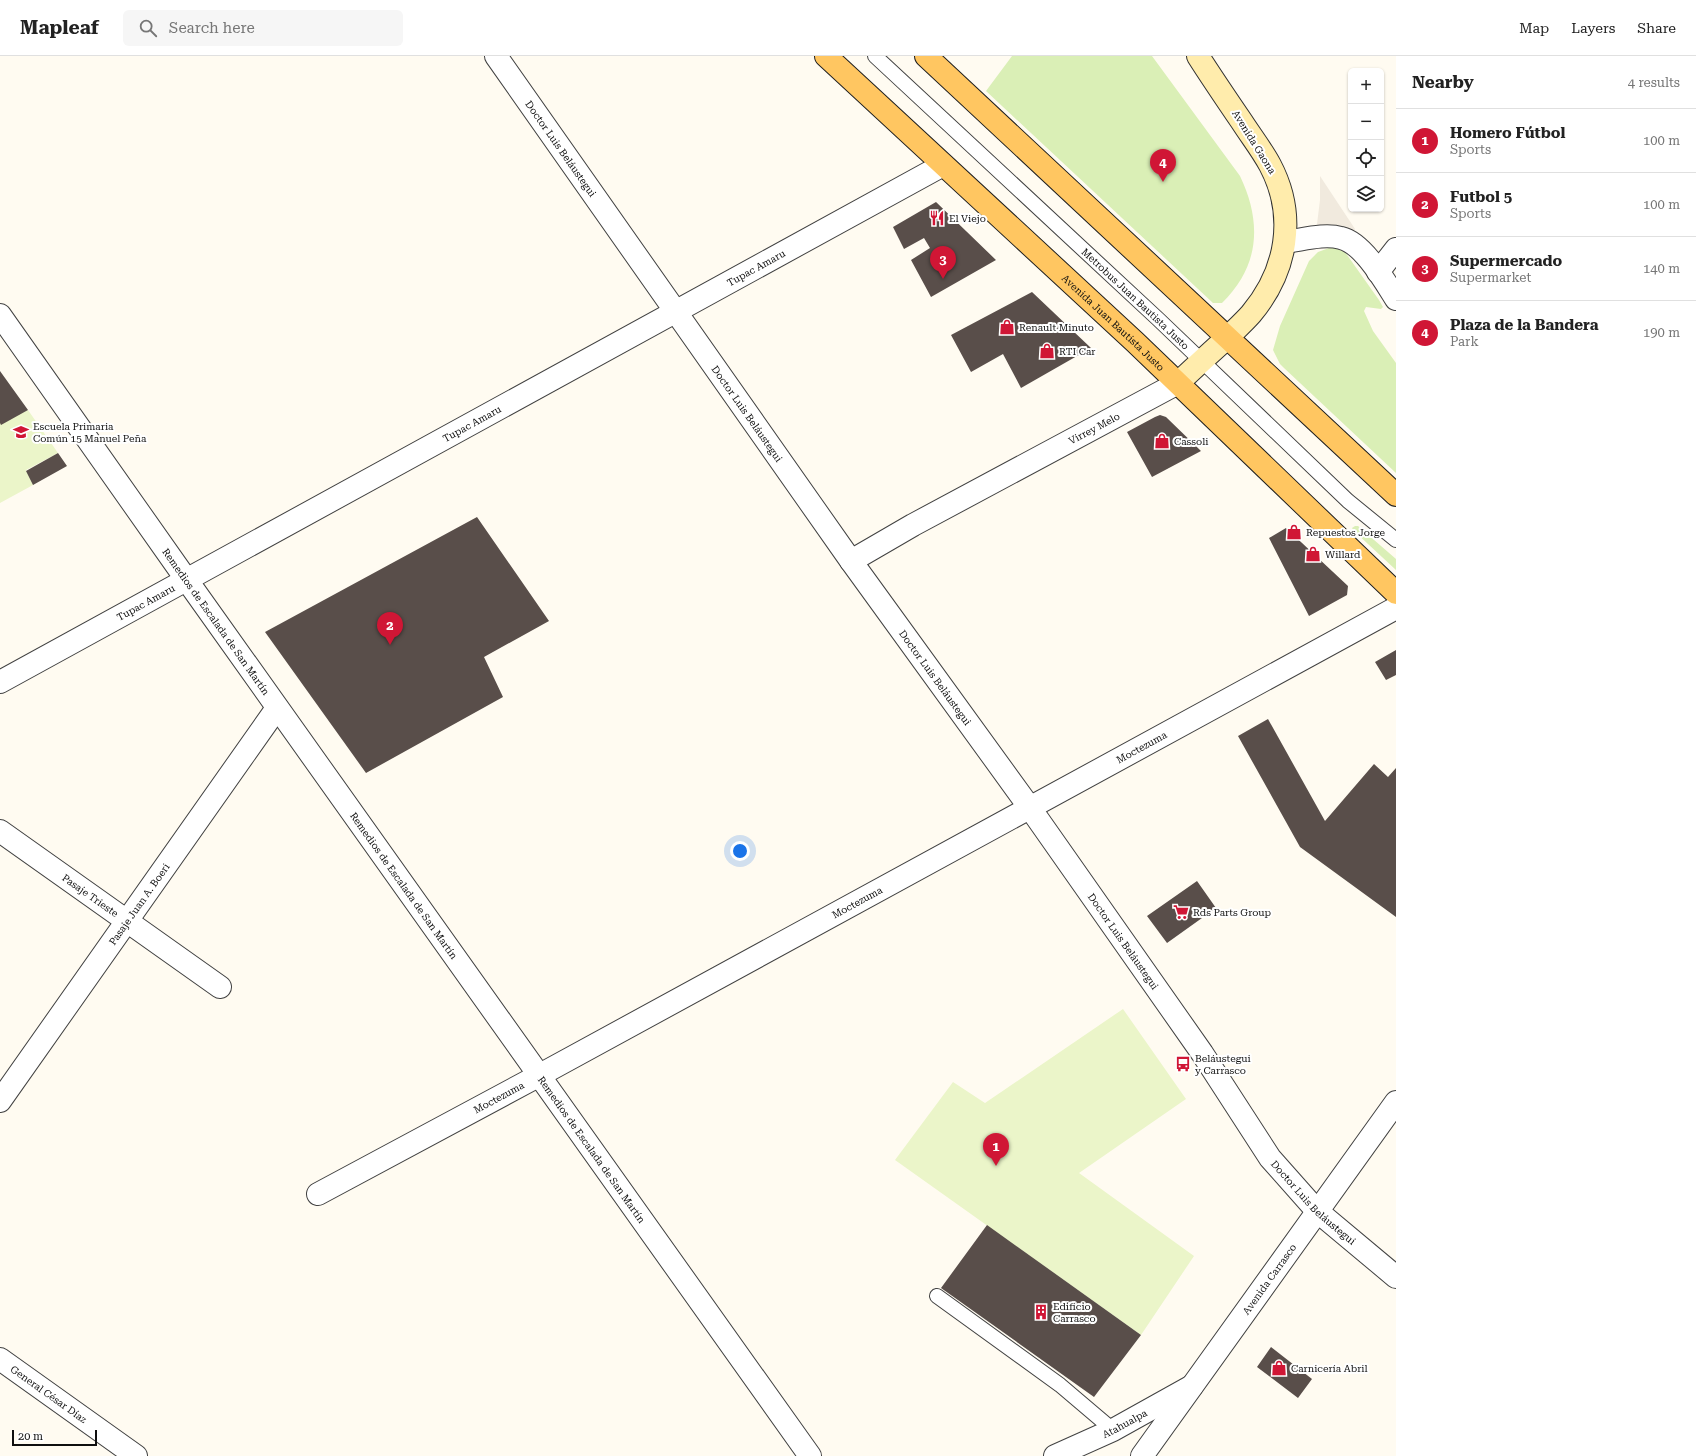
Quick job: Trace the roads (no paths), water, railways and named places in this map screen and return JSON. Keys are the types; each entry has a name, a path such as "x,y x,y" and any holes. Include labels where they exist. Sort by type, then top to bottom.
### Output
{"main road":[{"name":"Avenida Juan Bautista Justo","path":"826,56 1136,342 1396,593"},
{"path":"926,56 1396,496"},
{"name":"Avenida Gaona","path":"1198,56 1270,166 1282,195 1286,225 1286,242"},
{"name":"Virrey Melo","path":"1178,383 1249,316 1267,291 1277,272 1286,242"}],"street":[{"name":"Doctor Luis Beláustegui","path":"496,56 851,561 1030,808 1202,1053 1270,1158 1317,1212 1396,1278"},
{"name":"Tupac Amaru","path":"0,682 943,165"},
{"path":"1286,242 1314,238 1341,238 1358,248 1378,272 1396,299"},
{"path":"1378,272 1396,249"},
{"name":"Remedios de Escalada de San Martín","path":"0,315 538,1076 810,1456"},
{"name":"Virrey Melo","path":"851,561 913,525 1178,383"},
{"name":"Moctezuma","path":"318,1194 538,1076 1396,608"},
{"name":"Pasaje Juan A. Boeri","path":"0,1101 277,708"},
{"name":"Pasaje Trieste","path":"0,831 220,987"},
{"name":"Avenida Carrasco","path":"1142,1456 1396,1102"},
{"name":"General César Díaz","path":"0,1358 136,1456"},
{"name":"Atahualpa","path":"1055,1456 1114,1430 1192,1386"}],"lane":[{"name":"Metrobus Juan Bautista Justo","path":"875,56 1202,361 1348,501 1396,540"},
{"path":"937,1296 1060,1386 1114,1430"}],"place":[{"name":"Plaza de la Bandera","path":"1163,182"},
{"name":"El Viejo","path":"937,218"},
{"name":"Supermercado","path":"943,279"},
{"name":"Renault Minuto","path":"1007,327"},
{"name":"RTI Car","path":"1047,351"},
{"name":"Escuela Primaria Común 15 Manuel Peña","path":"21,432"},
{"name":"Cassoli","path":"1162,441"},
{"name":"Repuestos Jorge","path":"1294,532"},
{"name":"Willard","path":"1313,554"},
{"name":"Futbol 5","path":"390,645"},
{"name":"Rds Parts Group","path":"1181,912"},
{"name":"Beláustegui y Carrasco","path":"1183,1064"},
{"name":"Homero Fútbol","path":"996,1166"},
{"name":"Edificio Carrasco","path":"1041,1312"},
{"name":"Carnicería Abril","path":"1279,1368"}]}
